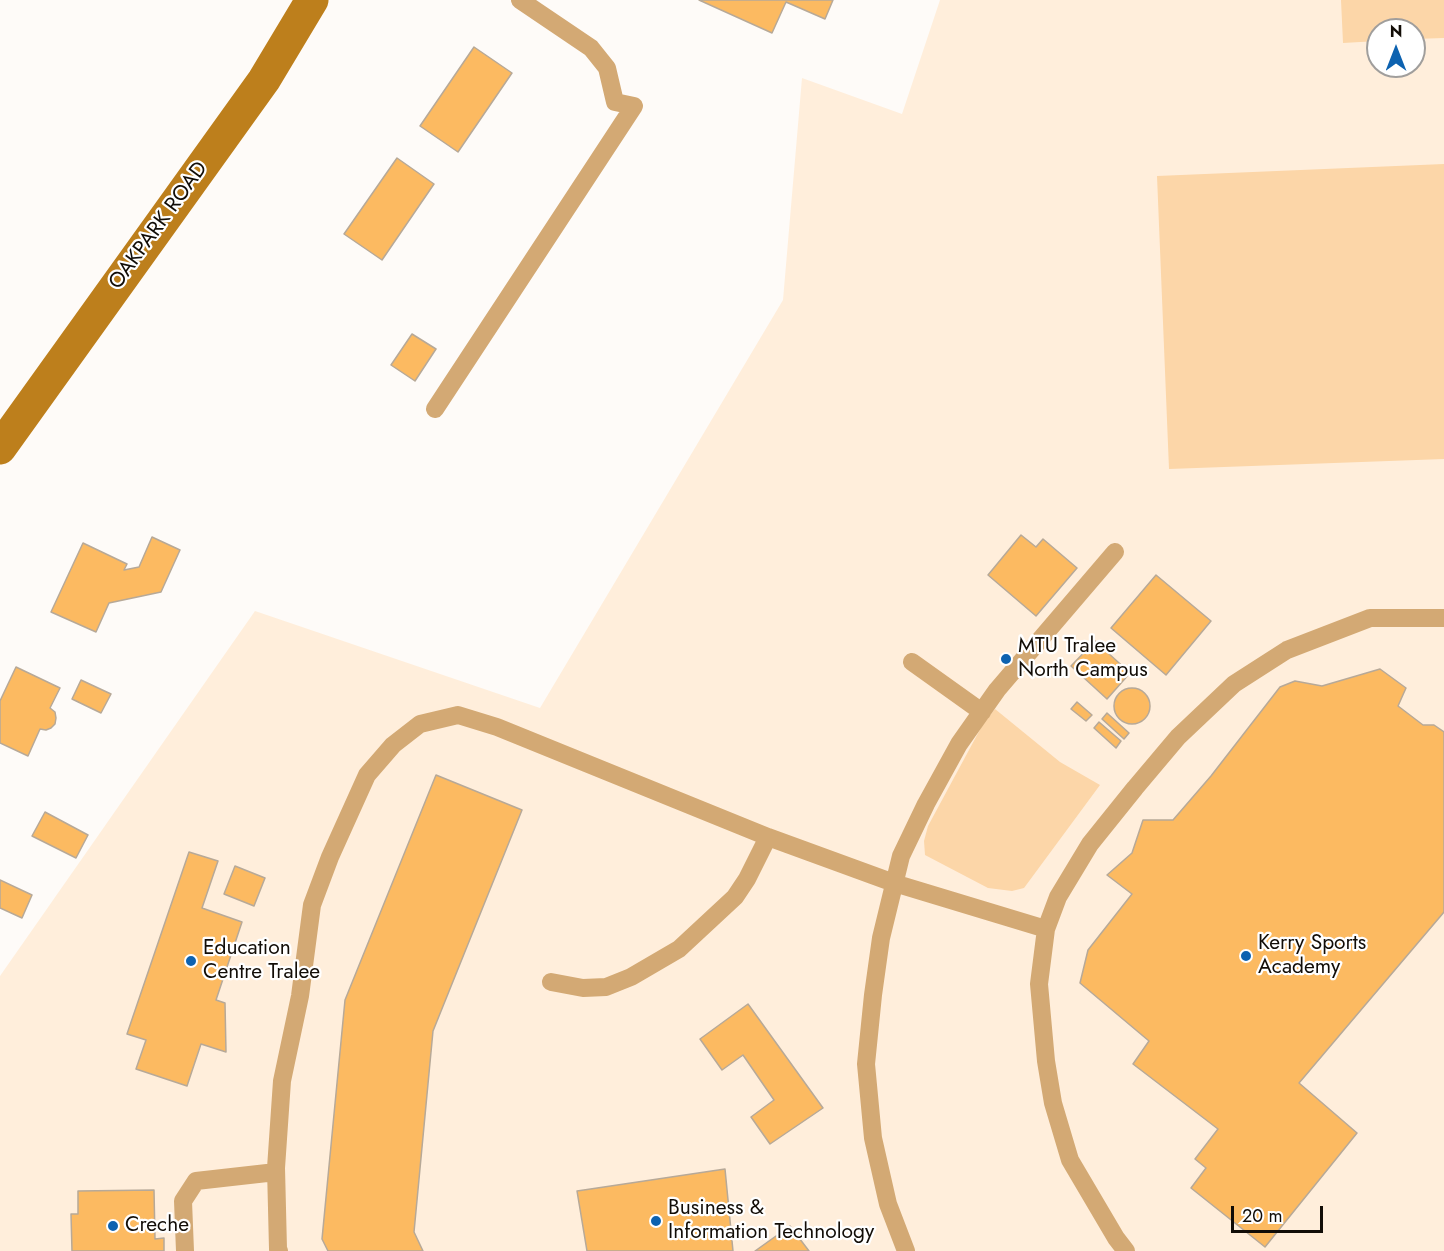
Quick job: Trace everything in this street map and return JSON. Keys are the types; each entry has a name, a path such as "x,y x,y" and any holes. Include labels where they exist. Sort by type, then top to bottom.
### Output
{"main road":[{"name":"OAKPARK ROAD","path":"0,448 264,80 312,0"}],"lane":[{"path":"435,409 634,106 615,102 607,68 591,48 520,0"},
{"path":"906,1251 888,1204 873,1138 866,1064 881,938 901,856 959,744 997,690 1115,552"},
{"path":"1126,1251 1070,1160 1053,1103 1046,1061 1039,984 1046,928 1058,897 1090,844 1178,737 1234,684 1287,650 1370,618 1444,618"},
{"path":"912,662 982,712"},
{"path":"278,1250 276,1172 282,1081 300,996 312,905 366,775 393,745 420,724 458,715 497,727 768,837 894,883 1046,928"},
{"path":"551,982 583,988 606,987 631,977 679,949 735,897 747,879 768,837"},
{"path":"185,1251 183,1200 196,1181 276,1172"}],"shaded area":[{"name":"MTU Tralee North Campus","path":"940,0 1444,0 1444,1251 0,1251 0,976 255,611 540,708 783,300 802,78 902,114"},
{"path":"1341,0 1444,0 1444,38 1426,39 1426,18 1366,18 1366,42 1343,43"},
{"path":"1444,164 1444,459 1169,469 1157,176"},
{"path":"995,709 1060,762 1100,785 1024,888 1012,891 988,888 925,855 924,841 928,826 983,724"}],"building":[{"path":"699,0 833,0 825,19 786,2 772,33"},
{"path":"474,47 512,73 458,152 420,126"},
{"path":"397,158 434,184 382,260 344,234"},
{"path":"412,334 436,349 415,381 391,365"},
{"path":"1021,535 1036,547 1043,539 1077,568 1036,616 988,575"},
{"path":"152,537 180,550 161,592 109,603 96,632 51,612 83,543 127,564 124,570 139,567"},
{"path":"1156,575 1211,621 1166,675 1111,628"},
{"path":"1095,641 1130,673 1107,699 1071,666"},
{"path":"16,667 60,688 50,708 55,712 55,724 46,730 40,729 28,756 0,743 0,701"},
{"name":"Kerry Sports Academy","path":"1380,669 1406,688 1398,706 1423,725 1434,725 1444,732 1444,912 1299,1083 1357,1133 1265,1247 1191,1188 1206,1168 1195,1159 1218,1129 1133,1064 1149,1041 1080,983 1088,950 1132,894 1107,875 1132,853 1143,820 1173,820 1211,776 1280,687 1295,681 1322,686"},
{"path":"81,680 111,694 101,713 72,699"},
{"path":"1132,688 1145,693 1150,706 1145,719 1132,724 1119,719 1114,706 1119,693"},
{"path":"1077,702 1092,715 1086,721 1071,709"},
{"path":"1107,713 1129,733 1124,739 1102,719"},
{"path":"1099,722 1121,741 1116,748 1094,728"},
{"path":"436,775 522,810 433,1031 414,1232 423,1251 328,1251 322,1239 345,1000"},
{"path":"45,812 88,835 76,858 32,836"},
{"name":"Education Centre Tralee","path":"189,852 218,861 202,908 242,922 216,1000 225,1003 226,1052 201,1044 187,1086 136,1069 146,1040 127,1034"},
{"path":"235,866 265,878 254,906 224,894"},
{"path":"0,880 32,895 22,918 0,908"},
{"path":"748,1004 823,1108 770,1144 751,1117 774,1100 743,1055 722,1070 700,1039"},
{"name":"Business & Information Technology","path":"725,1169 733,1251 587,1251 577,1191"},
{"name":"Creche","path":"154,1190 155,1239 164,1238 164,1251 72,1251 71,1214 78,1214 78,1191"},
{"name":"Business & Information Technology","path":"790,1226 809,1251 755,1251"}],"place":[{"name":"MTU Tralee North Campus","path":"1006,659"},
{"name":"Kerry Sports Academy","path":"1246,956"},
{"name":"Education Centre Tralee","path":"191,961"},
{"name":"Business & Information Technology","path":"656,1221"},
{"name":"Creche","path":"113,1226"}]}
